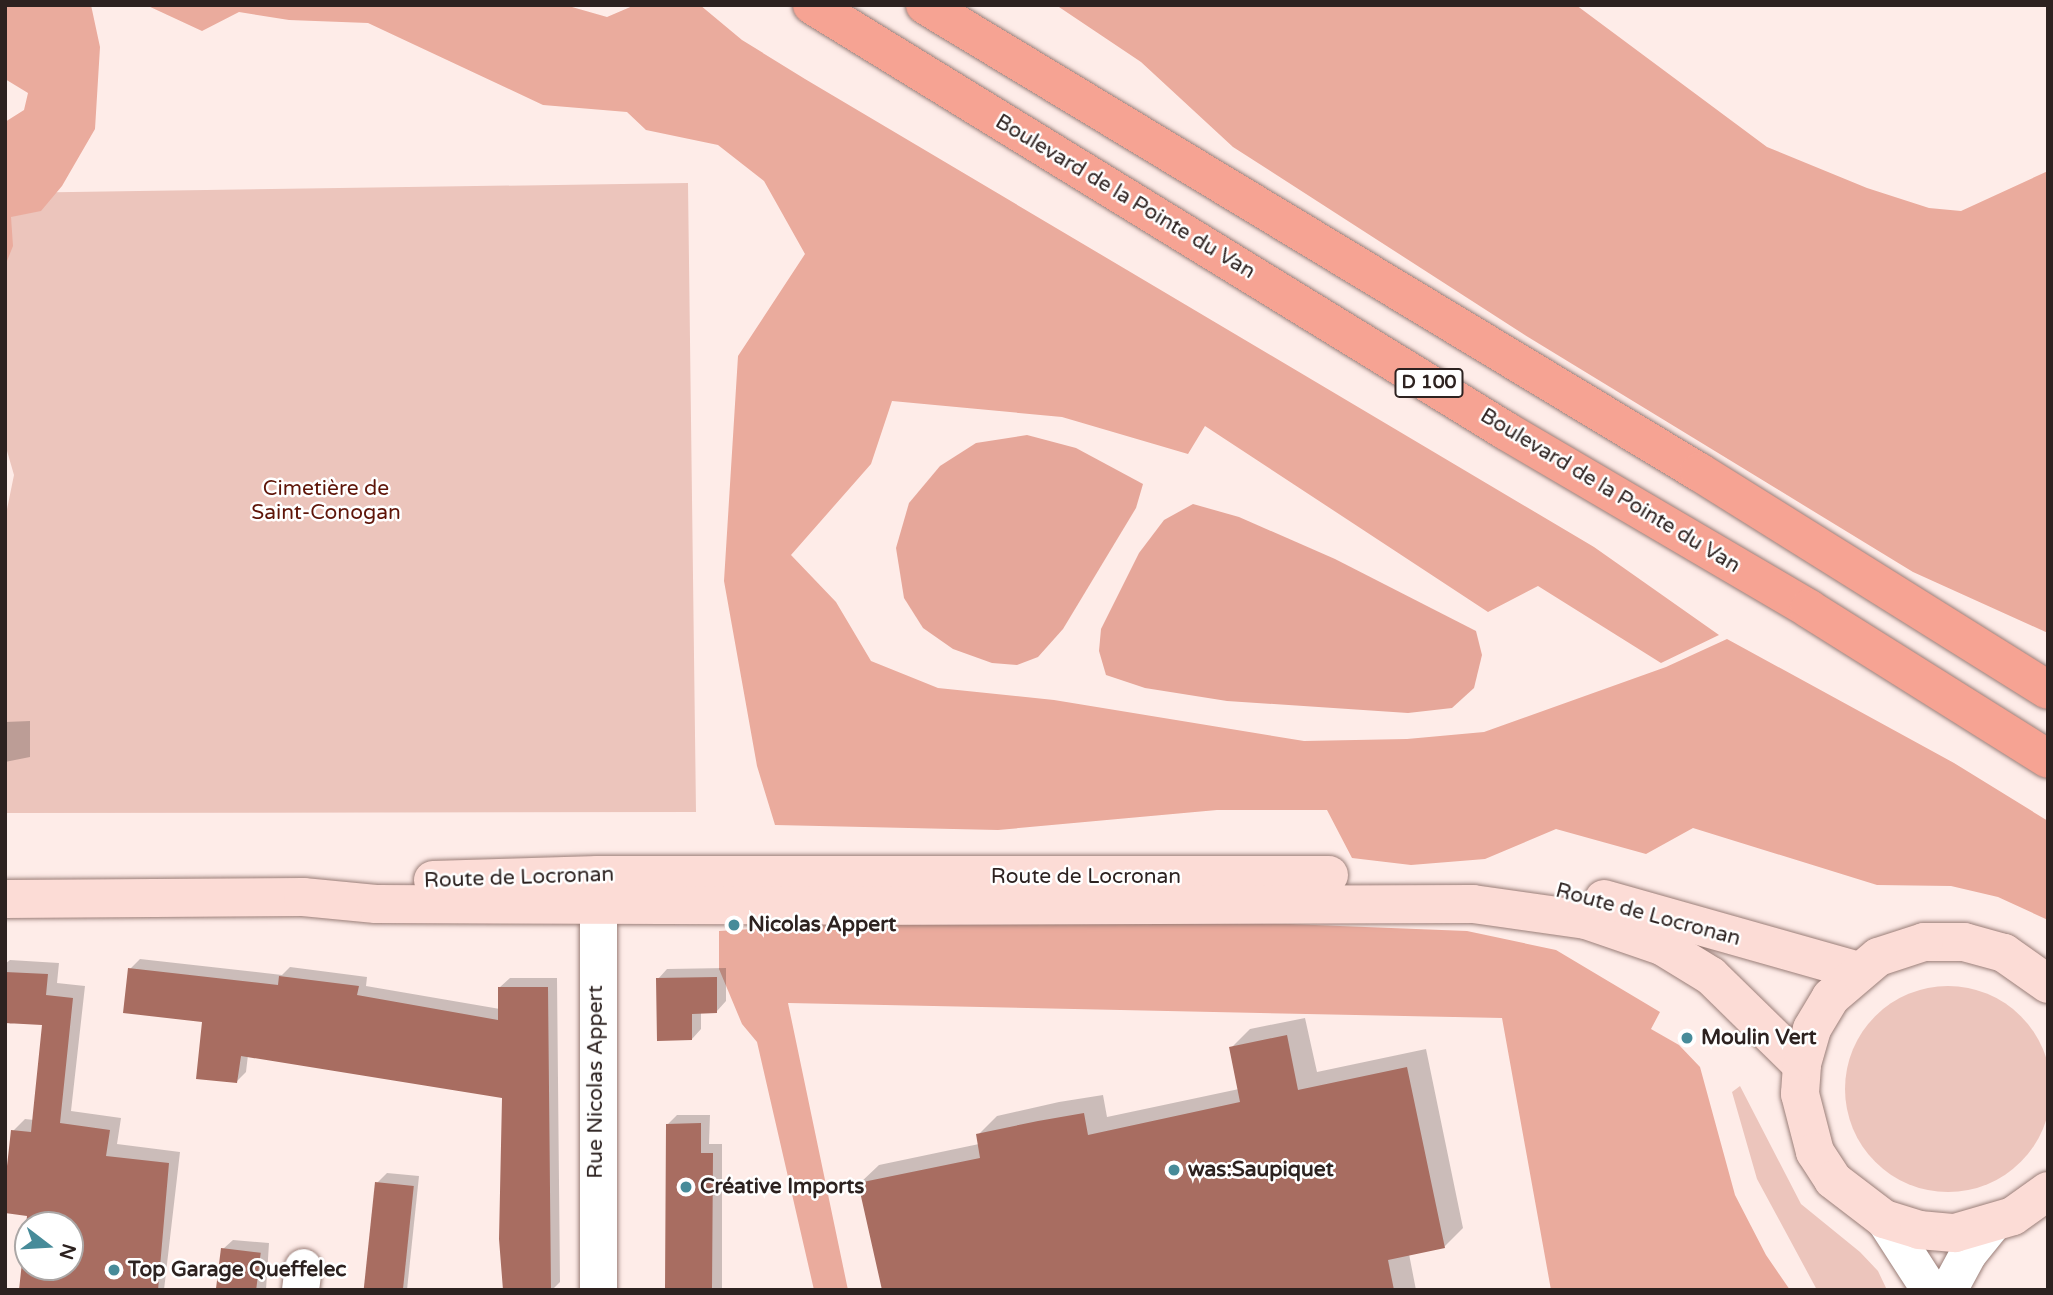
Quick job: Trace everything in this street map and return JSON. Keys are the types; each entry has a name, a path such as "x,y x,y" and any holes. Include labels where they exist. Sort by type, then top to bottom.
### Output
{"highway":[{"name":"Boulevard de la Pointe du Van","path":"812,5 1506,431 1809,609 2048,760"},
{"name":"D 100","path":"925,5 1699,472 2048,690"}],"main road":[{"name":"Route de Locronan","path":"5,899 303,897 376,904 597,888 1333,874 1471,879 1595,897 1857,971"},
{"name":"Route de Locronan","path":"597,888 864,906 1345,901 1514,908 1586,920 1674,953 1738,999 1802,1065"},
{"path":"2048,984 2004,953 1965,942 1900,948 1857,971 1831,997 1812,1029 1802,1065 1804,1122 1815,1152 1841,1187 1884,1219 1943,1232 1990,1226 2013,1216 2048,1191"}],"street":[{"name":"Rue Nicolas Appert","path":"597,888 598,1290"},
{"path":"1884,1219 1930,1290"},
{"path":"1948,1290 1968,1253 1990,1226"}],"green space":[{"name":"Cimetière de Saint-Conogan","path":"688,183 696,812 5,813 5,519 14,475 5,444 5,193"},
{"path":"1948,986 1988,993 2021,1016 2044,1049 2051,1089 2044,1129 2021,1162 1988,1185 1948,1192 1908,1185 1875,1162 1852,1129 1845,1089 1852,1049 1875,1016 1908,993"},
{"path":"1740,1086 1801,1204 1860,1252 1878,1271 1887,1290 1817,1290 1757,1179 1732,1092"}],"shaded area":[{"path":"5,5 91,5 100,47 95,129 62,186 41,211 11,217 13,246 5,266 5,122 24,110 28,93 5,79"},
{"path":"146,5 565,5 607,17 635,5 700,5 742,40 805,79 1594,547 1719,635 1661,663 1538,586 1488,612 1205,426 1188,454 1062,417 892,401 871,464 791,555 836,602 871,661 938,688 1054,700 1304,741 1407,739 1484,732 1666,667 1727,639 1954,763 2048,821 2048,920 1998,897 1951,886 1877,885 1693,828 1646,854 1556,829 1485,859 1411,865 1352,858 1327,810 1217,810 998,830 775,825 757,766 724,581 738,356 805,254 764,181 718,145 646,130 627,112 543,105 368,23 289,20 239,12 202,31"},
{"path":"1056,5 1576,5 1767,147 1867,188 1929,208 1961,211 2048,171 2048,633 1913,572 1528,337 1233,147 1141,62"},
{"path":"1027,435 1076,448 1143,484 1136,508 1063,629 1038,657 1017,665 992,663 953,649 923,628 904,598 896,548 909,503 940,466 976,443"},
{"path":"1193,504 1239,517 1335,559 1476,631 1482,655 1474,688 1452,708 1408,713 1227,701 1145,688 1106,675 1099,651 1101,629 1139,553 1164,520"},
{"path":"1161,919 1467,931 1556,950 1660,1012 1651,1029 1679,1045 1700,1067 1735,1195 1766,1255 1790,1290 1551,1290 1502,1018 788,1003 848,1290 814,1290 757,1042 742,1024 719,969 719,931 814,925"}],"building":[{"path":"128,968 278,985 279,976 359,986 357,995 498,1020 498,987 548,987 551,1290 503,1290 499,1239 502,1098 241,1056 237,1083 196,1079 202,1022 123,1013"},
{"path":"5,972 48,974 46,995 73,998 60,1123 110,1130 106,1156 169,1163 158,1290 19,1290 20,1281 84,1281 84,1211 5,1213 11,1130 31,1132 42,1025 5,1023"},
{"path":"717,977 717,1013 692,1014 692,1040 657,1041 656,978"},
{"name":"was:Saupiquet","path":"1287,1035 1298,1090 1407,1067 1445,1248 1388,1260 1394,1290 882,1290 858,1183 980,1158 976,1134 1084,1113 1088,1135 1240,1102 1229,1047"},
{"path":"701,1123 701,1153 713,1153 712,1290 665,1290 666,1124"},
{"path":"375,1182 414,1186 403,1290 364,1290"},
{"path":"221,1248 261,1253 256,1290 216,1290"}],"place":[{"name":"Nicolas Appert","path":"734,925"},
{"name":"Moulin Vert","path":"1687,1038"},
{"name":"was:Saupiquet","path":"1174,1170"},
{"name":"Créative Imports","path":"686,1187"},
{"name":"Top Garage Queffelec","path":"114,1270"}]}
